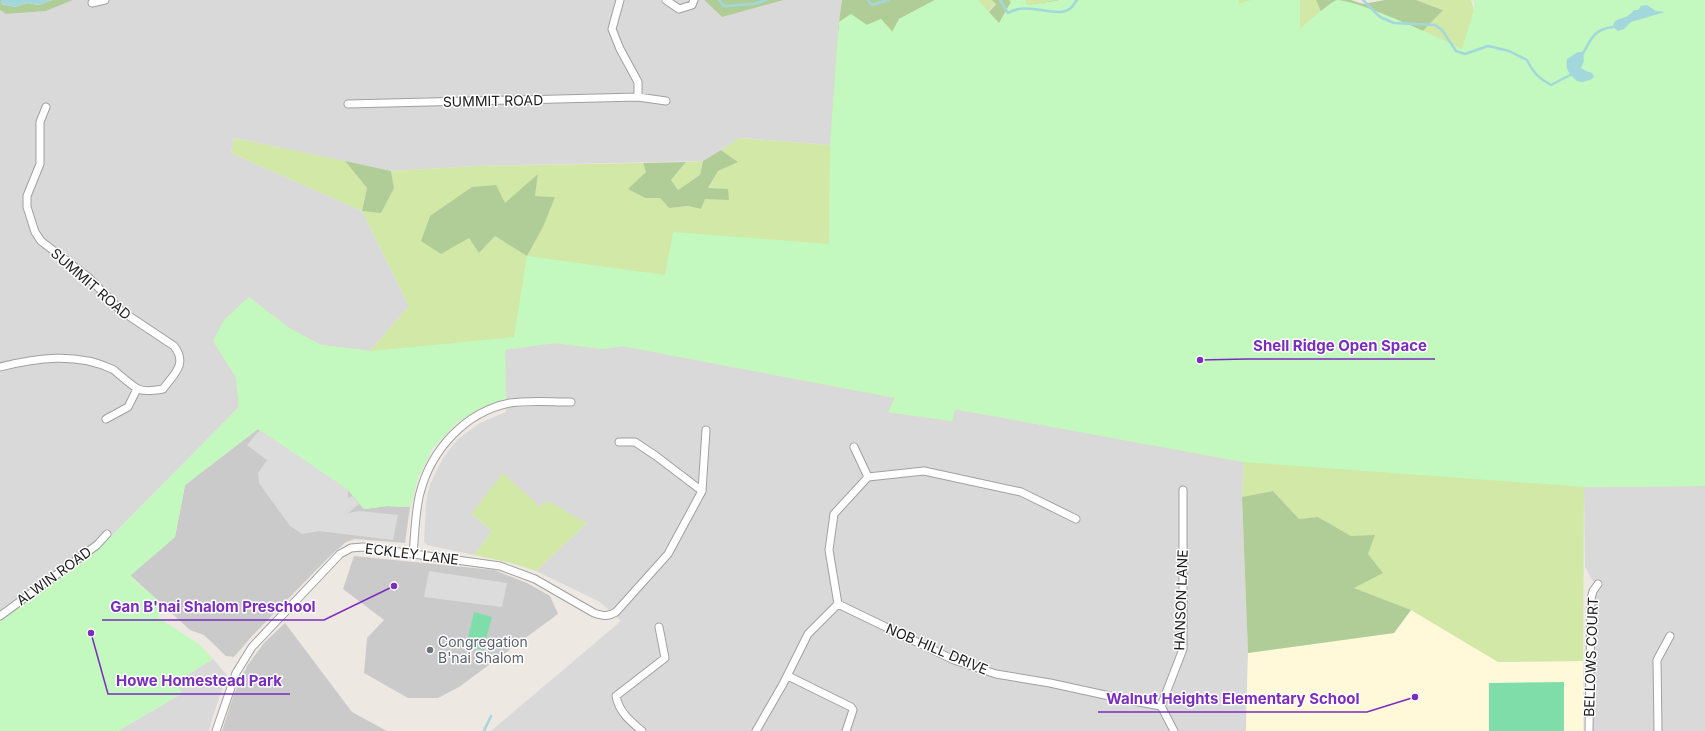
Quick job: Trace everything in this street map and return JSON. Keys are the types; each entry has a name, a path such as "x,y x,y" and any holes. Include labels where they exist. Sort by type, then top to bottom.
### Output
{"street":[{"path":"92,3 104,0"},
{"path":"620,0 612,29 620,49 638,82 638,97"},
{"path":"666,0 679,9 692,5 694,0"},
{"name":"SUMMIT ROAD","path":"348,104 638,97 666,101"},
{"name":"SUMMIT ROAD","path":"46,107 40,122 40,164 27,196 27,207 35,232 41,242 88,277 120,310 168,342 179,353 181,363 163,389 149,391 136,389"},
{"path":"0,367 29,360 77,358 113,369 136,389 128,407 106,419"},
{"path":"413,554 420,494 432,461 452,434 485,412 510,403 571,402"},
{"path":"702,491 706,430"},
{"path":"619,442 635,442 702,491"},
{"path":"854,447 868,478"},
{"path":"756,731 788,676 808,634 838,604 829,550 834,514 868,478 924,471 1021,492 1076,519"},
{"name":"HANSON LANE","path":"1161,706 1183,649 1183,490"},
{"name":"ECKLEY LANE","path":"216,731 236,673 252,648 340,554 351,548 363,547 500,566 535,579 594,613 604,616 611,615 625,603 668,554 702,491"},
{"name":"ALWIN ROAD","path":"0,616 97,545 107,534"},
{"name":"BELLOWS COURT","path":"1589,731 1591,598 1593,591 1598,584"},
{"name":"NOB HILL DRIVE","path":"838,604 954,660 996,674 1050,683 1161,706"},
{"path":"642,731 626,717 618,705 616,696 665,658 659,627"},
{"path":"1658,731 1657,660 1670,636"},
{"path":"788,676 851,707 853,710 846,731"},
{"path":"1161,706 1174,731"}],"shaded area":[{"path":"73,0 704,0 722,17 784,0 842,0 830,145 740,138 703,161 477,166 391,171 234,138 231,153 362,211 409,306 370,351 321,345 289,328 249,297 213,341 236,377 239,407 100,548 0,621 0,10 6,14 46,11"},
{"path":"555,343 603,349 622,346 896,398 888,412 952,421 954,409 1244,462 1242,497 1248,653 1246,731 491,731 621,621 600,602 536,571 587,523 540,507 471,514 492,531 474,555 427,545 424,542 426,503 430,484 443,458 458,439 480,423 506,412 505,349"},
{"path":"258,429 348,490 364,509 387,506 410,507 405,543 355,539 346,542 329,557 252,636 234,657 226,656 204,635 190,630 130,575 175,537 185,485"},
{"path":"260,430 348,490 348,498 353,496 359,504 348,513 359,511 398,515 393,540 319,531 302,534 290,526 259,483 258,473 267,460 247,445"},
{"path":"1705,486 1705,731 1593,731 1594,583 1585,567 1584,487"},
{"name":"Congregation B'nai Shalom","path":"354,556 494,570 527,583 550,596 558,614 459,687 438,698 408,698 364,673 367,638 384,620 343,589"},
{"path":"429,571 507,583 502,607 424,597"},
{"path":"1411,610 1498,662 1583,661 1583,731 1246,731 1248,653 1394,633"},
{"path":"285,623 352,712 387,731 222,731 234,694 247,666 264,643"},
{"path":"213,659 227,675 209,731 118,731 181,694 176,682"}],"green space":[{"path":"0,0 1,4 15,7 27,3 39,5 52,0 73,0 46,11 6,14 0,10"},
{"path":"704,0 784,0 722,17"},
{"path":"842,0 935,0 899,19 893,32 881,19 851,32 838,30"},
{"path":"935,0 992,0 996,3 975,26 1057,1 1027,5 1011,3 1009,0 1316,0 1321,12 1442,9 1416,0 1471,0 1474,10 1479,0 1705,0 1705,486 1584,487 1583,661 1498,662 1411,610 1354,588 1351,536 1318,517 1299,519 1273,491 1242,497 1244,462 955,409 952,421 888,412 895,398 622,346 603,349 555,343 505,349 506,398 480,408 456,423 432,449 418,477 410,507 387,506 364,509 348,490 258,429 239,407 236,377 213,341 224,320 249,297 289,328 321,345 370,351 409,306 362,211 394,188 391,171 477,166 643,163 646,172 629,189 645,198 660,198 669,208 688,206 701,209 708,189 718,171 738,162 721,150 739,138 830,145 838,30 881,19 899,19","holes":["538,174 535,196 554,197 543,227 527,255 495,236 479,253 469,238"]},
{"path":"935,0 978,0 999,23 1012,0 1025,0 1027,5 1061,0 1239,0 1239,4 1251,0 1300,0 1300,29 1324,8 1337,0 1362,6 1380,13 1462,49 1474,10 1474,0 1705,0 1705,486 1584,487 1244,462 955,409 952,421 888,412 895,398 622,346 603,349 555,343 505,350 506,398 480,408 456,423 432,449 418,477 410,507 387,506 364,509 348,490 258,429 185,485 175,537 130,576 161,603 159,618 199,644 213,659 176,682 182,693 118,731 0,731 0,621 100,548 239,407 236,377 213,341 224,320 249,297 289,328 321,345 371,351 514,337 527,256 665,275 673,232 829,244 830,145 839,22 851,14 867,25 881,19 892,32 899,19"},
{"path":"992,0 1009,0 1011,3 1027,5 1058,0 997,41 989,12 996,4"},
{"path":"1316,0 1351,0 1363,4 1385,0 1416,0 1443,10 1413,41 1321,12"},
{"path":"234,138 345,161 367,188 362,211 231,153"},
{"path":"721,150 738,162 718,171 708,188 728,189 729,200 705,199 701,209 688,206 669,208 660,198 645,198 628,189 646,172 643,163 686,162 671,180 678,190 700,175 703,161"},
{"path":"345,161 391,171 394,188 381,213 362,211 367,188"},
{"path":"703,161 700,175 678,190 671,180 686,162"},
{"path":"538,174 535,196 555,197 543,227 527,256 495,236 479,253 469,238 441,254 421,241 430,216 472,187 496,185 505,203"},
{"path":"503,473 540,507 547,501 587,523 536,571 511,563 474,555 492,531 471,514"},
{"path":"1273,491 1299,519 1318,517 1351,536 1375,535 1368,554 1383,573 1354,588 1411,610 1394,633 1248,653 1242,497"},
{"path":"474,612 492,617 483,650 466,646"},
{"path":"1564,682 1564,731 1489,731 1489,683"}],"water":[{"path":"1,0 52,0 39,5 27,3 15,7 1,4"},
{"path":"1647,5 1656,11 1665,12 1631,22 1624,29 1618,31 1613,27 1617,20 1627,17 1634,10 1638,10 1641,6"},
{"path":"1578,52 1583,52 1584,61 1581,68 1592,73 1594,77 1590,80 1582,82 1577,81 1568,72 1567,59"}],"waterway":[{"path":"719,0 724,6 753,4 766,0"},
{"path":"868,0 872,5 888,0"},
{"path":"1000,0 1008,13 1025,8 1058,12 1065,11 1071,8 1077,0"},
{"path":"1363,0 1380,17 1394,23 1435,25 1442,30 1456,51 1465,54 1488,46 1509,51 1527,60 1536,75 1551,85 1572,74"},
{"path":"1582,55 1593,36 1601,30 1613,27"},
{"path":"484,731 491,716"}],"place":[{"name":"Shell Ridge Open Space","path":"1200,360"},
{"name":"Gan B'nai Shalom Preschool","path":"394,586"},
{"name":"Howe Homestead Park","path":"91,633"},
{"name":"Congregation B'nai Shalom","path":"430,650"},
{"name":"Walnut Heights Elementary School","path":"1415,697"}]}
